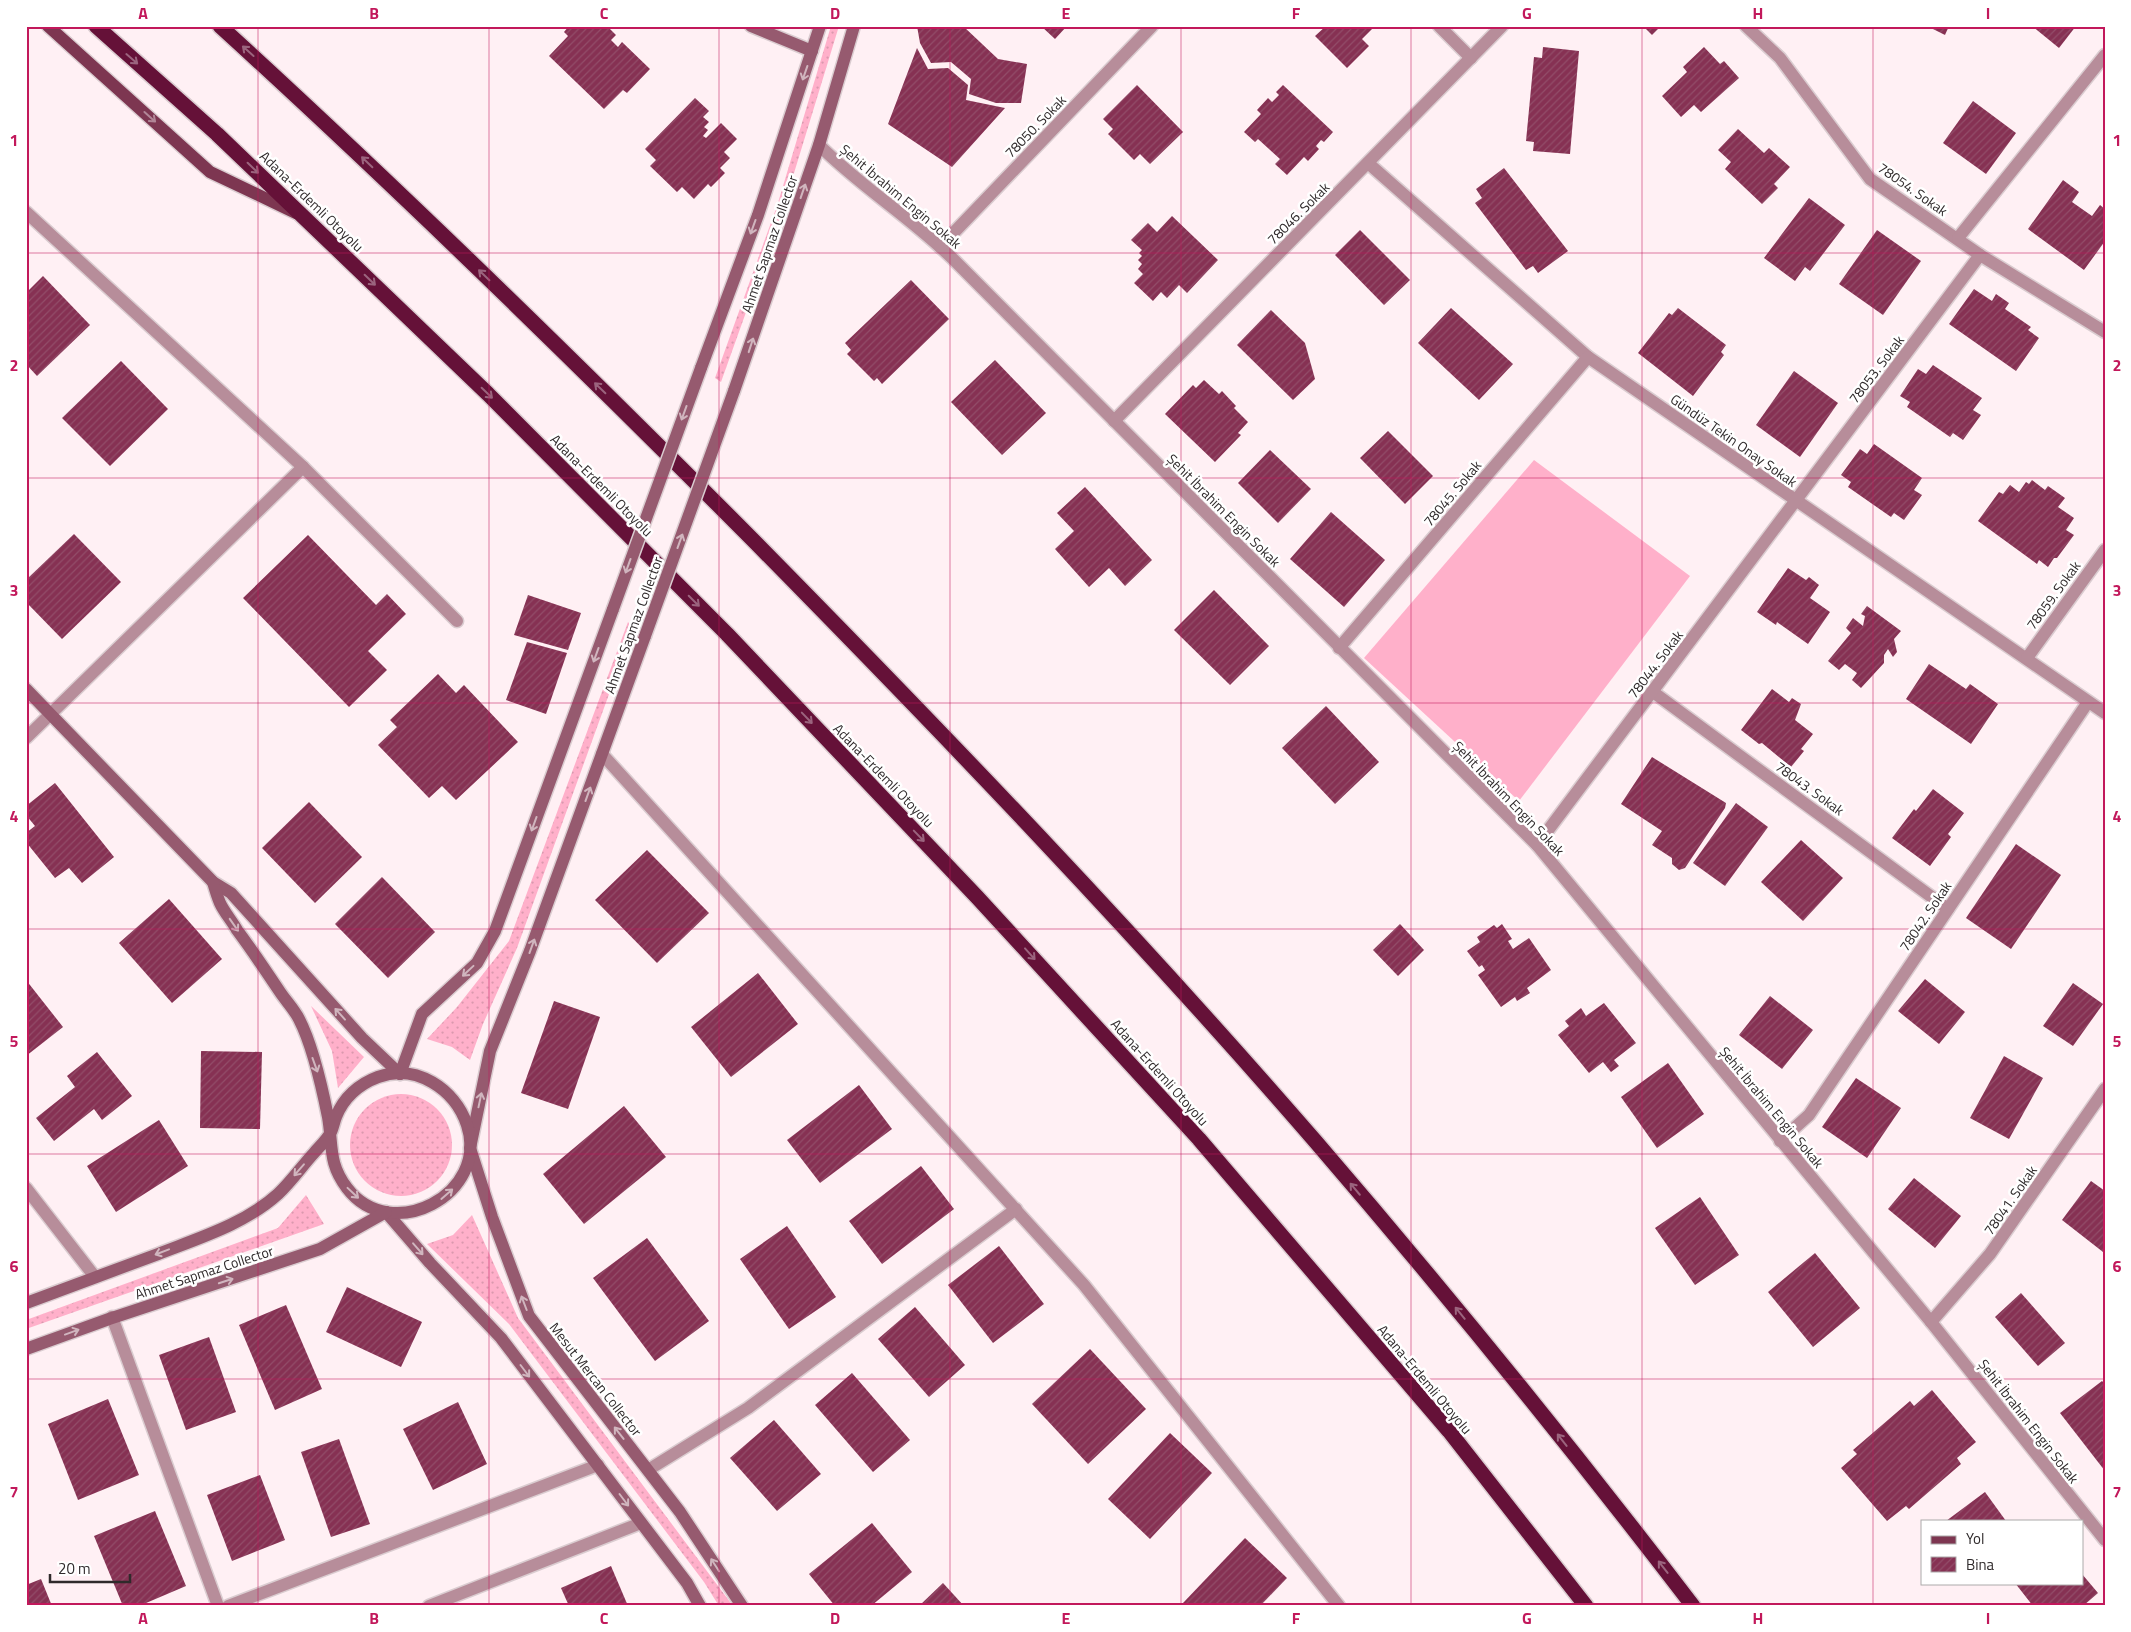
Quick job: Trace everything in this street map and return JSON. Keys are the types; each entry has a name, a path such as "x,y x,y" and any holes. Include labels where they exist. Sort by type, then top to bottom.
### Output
{"highway":[{"name":"Adana-Erdemli Otoyolu","path":"96,26 218,134 488,394 727,634 977,897 1199,1139 1449,1431 1586,1606"},
{"path":"220,26 335,131 635,422 903,692 1017,814 1185,995 1339,1170 1538,1410 1692,1606"}],"main road":[{"path":"48,26 210,172 305,218"},
{"path":"751,26 812,50"},
{"name":"Ahmet Sapmaz Collector","path":"400,1074 422,1014 477,963 494,932 758,215 820,26"},
{"name":"Ahmet Sapmaz Collector","path":"470,1148 490,1052 530,951 734,391 819,145 854,26"},
{"path":"26,689 213,882 231,893 362,1038 400,1074"},
{"path":"26,1303 230,1227 277,1194 331,1133 336,1115 347,1098 362,1085 380,1076 400,1074 419,1076 436,1084 451,1096 462,1111 469,1129 470,1148 465,1171 452,1191 433,1206 410,1213 386,1212 366,1205 350,1192 338,1175 331,1155 331,1133 322,1082 299,1019 220,904 213,882"},
{"name":"Mesut Mercan Collector","path":"470,1148 492,1217 529,1316 680,1512 742,1606"},
{"path":"386,1212 420,1252 501,1338 687,1583 700,1606"},
{"name":"Ahmet Sapmaz Collector","path":"26,1349 112,1318 320,1249 386,1212"}],"street":[{"name":"78050. Sokak","path":"940,247 1152,26"},
{"path":"1438,26 1471,58"},
{"name":"78046. Sokak","path":"1114,421 1502,26"},
{"name":"78054. Sokak","path":"1746,26 1780,58 1870,179 1980,255 2105,332"},
{"path":"1958,238 2105,55"},
{"name":"Şehit İbrahim Engin Sokak","path":"819,145 836,163 905,216 940,247 1537,845 1931,1322 2105,1540"},
{"name":"Gündüz Tekin Onay Sokak","path":"1368,163 1588,357 2105,713"},
{"path":"26,212 302,467 457,621"},
{"name":"78053. Sokak","path":"1796,501 1980,255"},
{"name":"78045. Sokak","path":"1339,648 1588,357"},
{"path":"26,738 302,467"},
{"name":"78044. Sokak","path":"1537,845 1796,501"},
{"name":"78059. Sokak","path":"2027,658 2105,550"},
{"name":"78043. Sokak","path":"1653,692 1948,909"},
{"name":"78042. Sokak","path":"1780,1141 1809,1115 2088,702"},
{"path":"602,754 1084,1285 1339,1606"},
{"name":"78041. Sokak","path":"1931,1322 1990,1254 2105,1088"},
{"path":"26,1188 95,1277"},
{"path":"648,1470 748,1408 1016,1209"},
{"path":"112,1318 218,1606"},
{"path":"228,1606 598,1465"},
{"path":"429,1606 641,1523"}],"shaded area":[{"path":"831,26 839,26 783,209 721,382 715,378 777,206"},
{"path":"1534,460 1690,576 1519,801 1364,658"},
{"path":"628,622 633,628 517,948 483,1024 470,1060 452,1047 427,1039 457,1007 509,941"},
{"path":"311,1006 364,1057 338,1088 332,1051"},
{"path":"401,1094 420,1098 437,1109 448,1126 452,1145 448,1164 437,1181 420,1192 401,1196 382,1192 365,1181 354,1164 350,1145 354,1126 365,1109 382,1098"},
{"path":"306,1195 324,1224 26,1329 26,1320 278,1228"},
{"path":"472,1215 518,1318 733,1606 719,1606 704,1582 509,1324 427,1244 453,1235"}],"building":[{"path":"569,26 607,26 616,35 611,40 618,47 622,42 650,69 627,93 623,90 604,109 549,56 568,36 564,32"},
{"path":"917,26 963,26 998,59 1027,64 1021,103 996,103 969,94 971,79 951,62 931,63 920,43"},
{"path":"1041,26 1067,26 1055,39"},
{"path":"1326,26 1375,26 1362,39 1369,46 1347,68 1315,36"},
{"path":"1643,26 1661,26 1652,35"},
{"path":"1927,26 1949,26 1945,35"},
{"path":"2032,26 2076,26 2059,48"},
{"path":"1543,47 1579,51 1570,154 1533,151 1534,142 1526,141 1534,57 1542,58"},
{"path":"1704,47 1720,64 1724,61 1739,78 1701,112 1694,105 1681,117 1662,96 1687,72 1683,67"},
{"path":"917,48 928,69 948,68 968,85 966,100 1005,108 952,167 888,124"},
{"path":"1137,85 1183,132 1150,164 1140,154 1134,160 1108,134 1113,129 1103,119"},
{"path":"1283,85 1333,132 1324,142 1321,140 1316,146 1319,149 1308,161 1304,157 1287,175 1275,164 1280,159 1258,139 1255,142 1244,132 1261,114 1257,110 1268,98 1272,102 1279,95 1276,92"},
{"path":"695,98 709,111 703,117 709,122 704,127 708,130 703,136 706,138 721,123 737,139 724,152 730,158 720,168 725,173 711,187 708,184 694,199 682,187 677,192 650,166 656,160 645,149"},
{"path":"1973,101 2016,133 1986,174 1943,143"},
{"path":"1738,129 1764,153 1769,148 1790,167 1774,184 1778,188 1762,204 1725,169 1731,162 1718,150"},
{"path":"1504,168 1568,251 1538,273 1533,266 1526,270 1475,203 1482,198 1476,189"},
{"path":"2063,180 2079,192 2072,202 2092,216 2100,205 2105,209 2105,241 2084,270 2028,229"},
{"path":"1809,198 1845,225 1810,271 1805,267 1795,281 1764,258"},
{"path":"1172,216 1218,260 1187,293 1179,285 1167,298 1161,292 1153,301 1134,283 1143,274 1138,269 1142,264 1138,260 1142,256 1139,253 1142,250 1131,240 1148,223 1157,232"},
{"path":"1360,230 1410,280 1384,305 1335,255"},
{"path":"1877,230 1921,261 1883,315 1839,284"},
{"path":"43,276 90,325 37,376 26,364 26,293"},
{"path":"911,280 949,319 882,384 877,378 874,381 847,354 851,350 845,343"},
{"path":"1974,289 1992,301 1996,294 2009,303 2005,309 2031,327 2028,330 2039,338 2016,371 1949,324"},
{"path":"1451,308 1513,364 1479,400 1418,343"},
{"path":"1678,308 1726,345 1721,352 1724,355 1693,396 1638,353 1669,313 1672,315"},
{"path":"1271,310 1305,343 1315,379 1293,400 1237,345"},
{"path":"995,360 1046,413 1002,455 951,402"},
{"path":"121,361 168,409 110,466 62,418"},
{"path":"1933,365 1982,398 1973,410 1981,415 1963,440 1953,433 1950,437 1907,407 1910,402 1900,396 1918,369 1926,374"},
{"path":"1794,371 1838,403 1800,457 1756,425"},
{"path":"1204,380 1219,394 1222,391 1236,406 1234,408 1248,422 1238,433 1241,435 1215,462 1165,414 1193,385 1196,388"},
{"path":"1388,431 1433,476 1405,504 1360,458"},
{"path":"1874,444 1922,478 1914,490 1922,495 1904,520 1894,513 1891,517 1848,487 1851,482 1841,475 1860,449 1867,454"},
{"path":"1270,450 1311,489 1278,523 1238,483"},
{"path":"2032,480 2045,490 2048,486 2065,498 2058,507 2074,518 2066,530 2074,535 2048,567 2039,560 2037,564 1978,521 1999,492 2003,494 2010,485 2019,492 2026,482 2029,484"},
{"path":"1085,487 1152,560 1125,586 1109,568 1089,587 1055,549 1074,531 1057,513"},
{"path":"1331,512 1385,560 1344,607 1290,559"},
{"path":"74,534 121,582 62,639 26,602 26,580"},
{"path":"308,535 376,605 387,594 406,614 368,651 387,670 349,707 243,598"},
{"path":"1788,568 1806,580 1809,577 1819,585 1810,598 1830,612 1808,644 1777,622 1776,625 1757,612"},
{"path":"1214,590 1269,646 1230,685 1174,630"},
{"path":"528,595 581,613 568,650 514,635"},
{"path":"1867,606 1901,631 1894,639 1897,652 1893,657 1888,649 1884,655 1884,663 1861,688 1852,680 1857,673 1845,664 1839,670 1828,661 1851,633 1846,628 1853,618 1863,626 1865,616 1861,614"},
{"path":"527,642 567,653 546,714 506,700"},
{"path":"1929,664 1966,689 1970,684 1998,704 1971,744 1906,699"},
{"path":"438,674 456,693 464,685 518,742 456,800 442,786 429,798 378,745 397,727 390,720"},
{"path":"1772,689 1789,702 1792,698 1801,704 1795,720 1813,734 1801,749 1804,751 1791,767 1762,743 1759,744 1741,730"},
{"path":"1326,706 1379,762 1335,804 1282,748"},
{"path":"1652,757 1726,803 1725,808 1685,868 1679,870 1672,864 1672,858 1652,845 1662,831 1621,804"},
{"path":"55,783 114,857 82,883 69,868 55,878 26,842 26,833 35,826 26,815 26,806"},
{"path":"1933,789 1964,813 1948,834 1951,837 1930,866 1892,838 1914,809 1916,811"},
{"path":"309,802 362,857 315,903 262,848"},
{"path":"1736,803 1768,827 1725,886 1693,863"},
{"path":"1801,840 1843,878 1803,921 1761,882"},
{"path":"2016,844 2061,875 2011,949 1966,918"},
{"path":"647,850 709,913 657,963 595,900"},
{"path":"382,877 435,932 388,978 335,924"},
{"path":"169,899 222,959 172,1003 119,943"},
{"path":"1400,924 1424,950 1398,976 1373,950"},
{"path":"1502,924 1512,939 1508,941 1513,949 1529,938 1551,970 1527,988 1530,993 1517,1001 1515,997 1501,1007 1478,975 1485,970 1482,965 1479,967 1467,951 1480,942 1477,937 1494,925 1497,928"},
{"path":"758,973 798,1024 731,1077 691,1027"},
{"path":"1925,979 1965,1012 1939,1044 1898,1011"},
{"path":"26,980 63,1027 26,1056"},
{"path":"2073,983 2103,1004 2073,1046 2043,1026"},
{"path":"1770,996 1813,1030 1782,1069 1739,1035"},
{"path":"554,1001 600,1017 568,1109 521,1093"},
{"path":"1604,1003 1636,1043 1614,1060 1619,1066 1611,1072 1603,1062 1589,1073 1558,1035 1569,1026 1565,1021 1581,1008 1586,1016"},
{"path":"201,1051 262,1052 260,1129 200,1128"},
{"path":"97,1052 132,1096 102,1120 94,1109 54,1141 36,1118 75,1087 67,1076"},
{"path":"2004,1056 2043,1078 2009,1139 1970,1118"},
{"path":"1668,1063 1704,1114 1657,1148 1621,1097"},
{"path":"1856,1078 1901,1108 1867,1158 1822,1127"},
{"path":"859,1085 892,1129 820,1183 787,1140"},
{"path":"624,1106 666,1157 584,1224 543,1174"},
{"path":"159,1120 188,1166 116,1212 87,1166"},
{"path":"921,1166 954,1209 882,1264 849,1221"},
{"path":"1914,1178 1961,1216 1935,1248 1888,1209"},
{"path":"2091,1181 2105,1191 2103,1252 2062,1220"},
{"path":"1700,1197 1739,1255 1695,1285 1655,1228"},
{"path":"787,1226 836,1297 789,1329 740,1259"},
{"path":"647,1238 709,1321 655,1361 593,1278"},
{"path":"999,1246 1044,1304 993,1343 948,1285"},
{"path":"1815,1253 1860,1308 1813,1347 1768,1292"},
{"path":"347,1287 422,1322 401,1367 326,1332"},
{"path":"2021,1293 2065,1343 2038,1366 1995,1317"},
{"path":"286,1305 322,1389 275,1410 239,1325"},
{"path":"915,1307 965,1365 929,1397 878,1339"},
{"path":"209,1337 236,1412 186,1430 159,1355"},
{"path":"1090,1349 1146,1409 1088,1464 1032,1404"},
{"path":"852,1373 910,1440 873,1472 815,1405"},
{"path":"2102,1381 2105,1384 2105,1471 2060,1413"},
{"path":"1932,1390 1976,1442 1957,1458 1961,1464 1909,1509 1906,1506 1887,1521 1841,1468 1857,1454 1853,1450 1910,1401 1914,1406"},
{"path":"108,1399 139,1475 78,1500 48,1424"},
{"path":"458,1402 487,1464 433,1490 403,1429"},
{"path":"774,1420 821,1474 777,1511 730,1458"},
{"path":"1170,1433 1212,1473 1150,1539 1108,1499"},
{"path":"339,1439 370,1524 331,1537 301,1452"},
{"path":"260,1475 285,1540 232,1561 207,1495"},
{"path":"1985,1492 2005,1520 1947,1520"},
{"path":"155,1511 186,1586 139,1606 123,1606 94,1536"},
{"path":"872,1523 912,1572 871,1606 835,1606 809,1574"},
{"path":"1245,1538 1287,1578 1260,1606 1186,1606 1183,1603"},
{"path":"611,1566 628,1606 569,1606 561,1588"},
{"path":"2084,1576 2098,1593 2083,1606 2033,1606 2016,1584 2084,1584"},
{"path":"41,1579 52,1606 26,1606 26,1585"},
{"path":"943,1583 964,1606 919,1606"}]}
